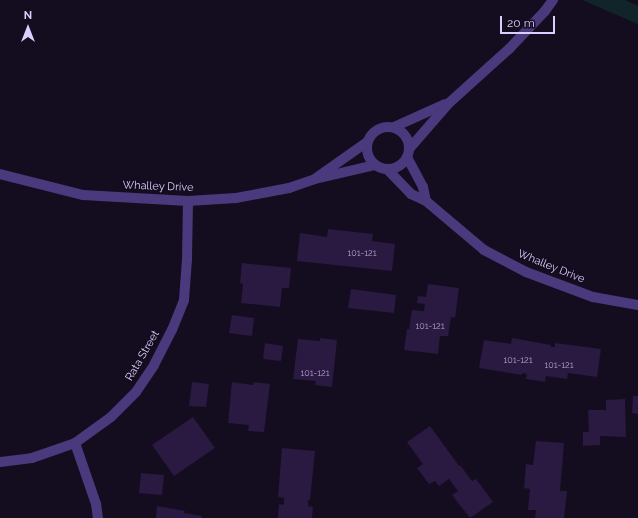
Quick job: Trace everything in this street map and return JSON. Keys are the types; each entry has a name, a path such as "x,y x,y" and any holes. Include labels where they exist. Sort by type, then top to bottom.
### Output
{"street":[{"path":"449,103 394,127 381,127 370,135 367,142 367,155 375,165 387,169 398,166 449,103 509,49 554,0"},
{"path":"394,127 400,130 407,138 408,153 426,201"},
{"name":"Whalley Drive","path":"315,179 367,142"},
{"name":"Whalley Drive","path":"0,174 83,195 188,201 236,198 289,188 315,179 375,165"},
{"name":"Whalley Drive","path":"387,169 411,194 426,201 484,250 526,272 593,297 638,305"},
{"name":"Rata Street","path":"0,462 32,458 75,443 111,417 136,392 154,365 172,330 184,300 187,259 188,201"},
{"path":"75,443 96,504 98,518"}],"green space":[{"path":"582,0 625,0 638,6 638,24"}],"building":[{"path":"328,229 373,234 372,241 395,244 392,271 297,261 300,233 327,237"},
{"path":"242,263 291,268 289,288 282,288 280,307 241,303 243,284 240,283"},
{"path":"428,284 459,288 455,318 451,317 448,336 440,336 438,354 404,350 412,310 424,311 425,304 417,303 418,296 426,297"},
{"path":"351,289 396,295 394,313 348,308"},
{"path":"232,315 254,318 252,336 229,333"},
{"path":"320,338 337,340 332,387 315,385 316,381 293,379 298,339 320,341"},
{"path":"512,338 551,345 551,347 555,347 555,343 601,349 597,377 568,373 567,379 546,376 545,382 526,379 527,374 522,373 522,375 479,368 484,340 511,344"},
{"path":"265,343 283,346 281,361 263,359"},
{"path":"192,382 209,384 206,407 189,406"},
{"path":"232,382 253,385 254,382 270,384 264,432 248,431 249,425 228,423"},
{"path":"633,396 638,396 638,414 632,413"},
{"path":"625,399 626,437 600,436 600,445 583,446 583,432 589,432 588,410 606,410 606,400"},
{"path":"193,417 215,448 174,476 152,445"},
{"path":"430,426 459,466 460,465 472,481 476,479 493,502 470,518 452,495 458,491 449,479 439,486 435,481 429,484 417,468 423,464 407,442"},
{"path":"536,441 564,443 560,491 567,491 564,518 535,518 536,510 528,510 530,489 524,488 526,464 533,465"},
{"path":"282,448 315,451 310,500 308,500 308,506 313,507 312,518 278,518 279,504 284,505 284,498 278,497"},
{"path":"141,473 164,475 162,495 139,493"},
{"path":"157,506 185,511 184,513 202,516 202,518 156,518"}]}
